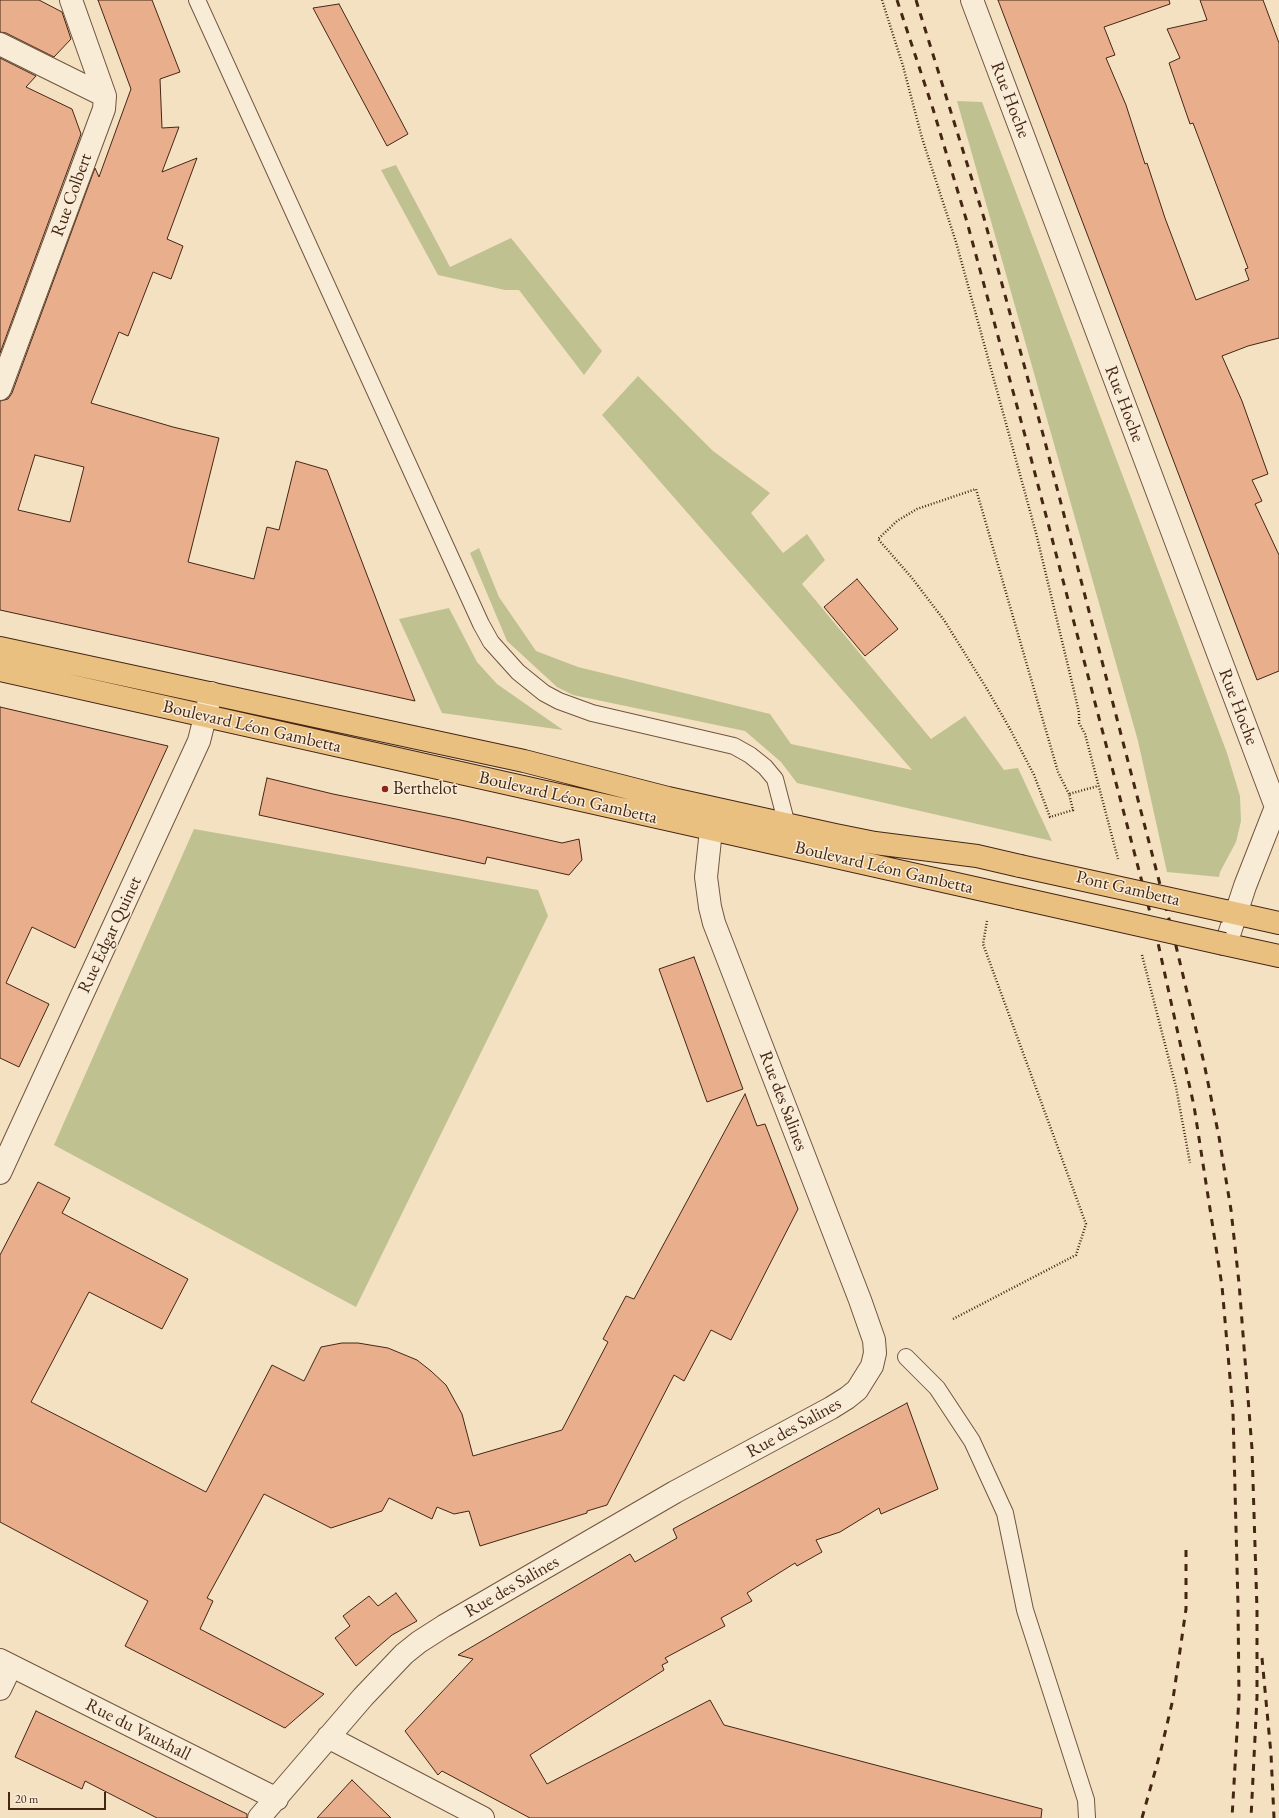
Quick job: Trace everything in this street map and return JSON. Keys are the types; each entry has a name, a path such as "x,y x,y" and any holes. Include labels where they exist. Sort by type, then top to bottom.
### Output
{"main road":[{"name":"Boulevard Léon Gambetta","path":"0,648 524,761 668,798 787,825 875,843 977,856 1020,866"},
{"name":"Boulevard Léon Gambetta","path":"0,670 1019,898"},
{"name":"Pont Gambetta","path":"1020,866 1230,912"},
{"name":"Pont Gambetta","path":"1019,898 1225,944"},
{"path":"1230,912 1279,923"},
{"path":"1225,944 1279,956"}],"street":[{"path":"71,0 105,96"},
{"name":"Rue Hoche","path":"972,0 1278,804"},
{"path":"0,44 105,96"},
{"name":"Rue Colbert","path":"0,389 100,120 105,96"},
{"name":"Rue Edgar Quinet","path":"0,1173 199,741 211,693"},
{"path":"1225,944 1230,912 1278,804"},
{"name":"Rue des Salines","path":"259,1818 384,1674 404,1654 419,1642 675,1492 847,1398 865,1379 872,1366 875,1353 874,1340 714,923 706,877 711,830"},
{"path":"0,1689 6,1663"},
{"name":"Rue du Vauxhall","path":"6,1663 277,1799"},
{"path":"328,1737 483,1818"}],"lane":[{"path":"197,0 481,624 491,642 518,672 544,693 559,701 592,713 734,746 750,755 765,767 775,779 787,825"},
{"path":"906,1358 937,1388 972,1441 1004,1513 1025,1610 1086,1800 1087,1818"}],"path":[{"path":"882,0 903,66 922,138 956,242 1006,423 1041,555 1075,695 1079,723 1085,734 1120,867"},
{"path":"976,489 1058,772 1069,794 1073,810 1050,817 1034,775 988,689 944,620 912,578 878,539 897,521 917,509 976,489"},
{"path":"1069,794 1098,786"},
{"path":"953,1319 1076,1255 1086,1224 983,944"},
{"path":"1141,950 1176,1087 1190,1163"}],"green space":[{"path":"957,101 982,102 1227,753 1240,796 1241,821 1236,842 1220,872 1219,877 1167,872 1138,741"},
{"path":"396,165 450,267 511,238 602,351 584,375 519,290 505,290 438,275 381,170"},
{"path":"638,376 713,451 770,493 751,513 783,553 807,534 825,560 802,584 931,739 965,716 1004,770 1018,768 1052,841 797,783 781,762 745,731 573,695 557,687 507,641 470,553 479,548 499,597 536,651 578,667 770,714 791,744 912,770 602,415"},
{"path":"449,608 477,662 497,684 563,730 442,713 399,619"},
{"path":"194,829 538,890 548,916 356,1307 54,1145"}],"building":[{"path":"0,0 39,0 62,12 71,39 54,57 6,33 0,32"},
{"path":"98,0 152,0 180,72 160,79 162,128 179,127 162,172 197,158 167,239 183,246 171,279 153,272 128,336 119,332 91,403 173,427 219,438 188,562 254,579 267,527 279,530 296,461 327,470 415,701 0,610 0,401 8,399 12,393 95,168 99,177 131,89","holes":["35,455 84,467 70,522 18,510"]},
{"path":"998,0 1169,0 1170,4 1104,27 1115,55 1106,58 1126,105 1145,164 1147,163 1165,218 1196,300 1249,280 1245,269 1248,268 1193,123 1190,124 1169,63 1180,58 1167,29 1207,20 1200,0 1263,0 1279,43 1279,338 1248,346 1222,356 1242,401 1268,474 1252,480 1262,501 1255,504 1279,555 1279,671 1257,680"},
{"path":"339,4 408,134 387,146 313,8"},
{"path":"0,58 36,76 26,87 72,109 81,134 0,353"},
{"path":"857,579 898,629 865,656 824,607"},
{"path":"0,707 168,746 75,948 32,927 6,983 49,1004 19,1067 0,1058"},
{"path":"267,778 333,794 456,819 562,843 579,839 582,860 569,875 487,857 485,864 259,815"},
{"path":"694,957 743,1089 707,1102 659,969"},
{"path":"745,1094 757,1126 765,1124 798,1209 731,1340 711,1330 684,1381 674,1375 607,1505 587,1511 587,1513 480,1546 469,1511 454,1514 437,1507 432,1519 389,1498 382,1511 331,1528 264,1494 207,1598 213,1601 200,1629 324,1694 285,1728 125,1646 148,1601 0,1522 0,1255 38,1182 70,1198 62,1213 188,1279 162,1329 89,1292 31,1402 206,1492 272,1365 304,1381 321,1347 342,1343 358,1343 388,1348 417,1360 431,1371 446,1385 462,1414 473,1456 562,1430 608,1342 603,1339 626,1296 634,1299"},
{"path":"907,1403 938,1489 881,1514 879,1508 840,1532 816,1540 822,1552 797,1566 795,1563 747,1593 752,1601 721,1618 725,1626 665,1658 668,1662 662,1665 664,1670 530,1755 547,1784 710,1700 724,1725 1042,1809 1041,1818 530,1818 442,1771 438,1775 405,1731 473,1659 458,1655 630,1554 635,1562 677,1538 673,1529"},
{"path":"396,1593 417,1621 392,1635 356,1666 335,1638 350,1626 343,1616 369,1596 378,1606"},
{"path":"36,1711 247,1814 247,1818 157,1818 85,1781 82,1789 15,1757"},
{"path":"352,1780 391,1818 317,1818"}],"railway":[{"path":"897,0 933,109 967,222 1027,443 1158,943 1194,1106 1222,1286 1233,1412 1239,1697 1232,1818"},
{"path":"916,0 984,218 1044,438 1176,946 1204,1063 1219,1137 1231,1210 1239,1283 1252,1449 1257,1610 1257,1697 1251,1818"},
{"path":"1142,1818 1161,1750 1173,1699 1186,1609 1186,1549"},
{"path":"1262,1658 1271,1754 1274,1818"}],"place":[{"name":"Berthelot","path":"385,789"}]}
